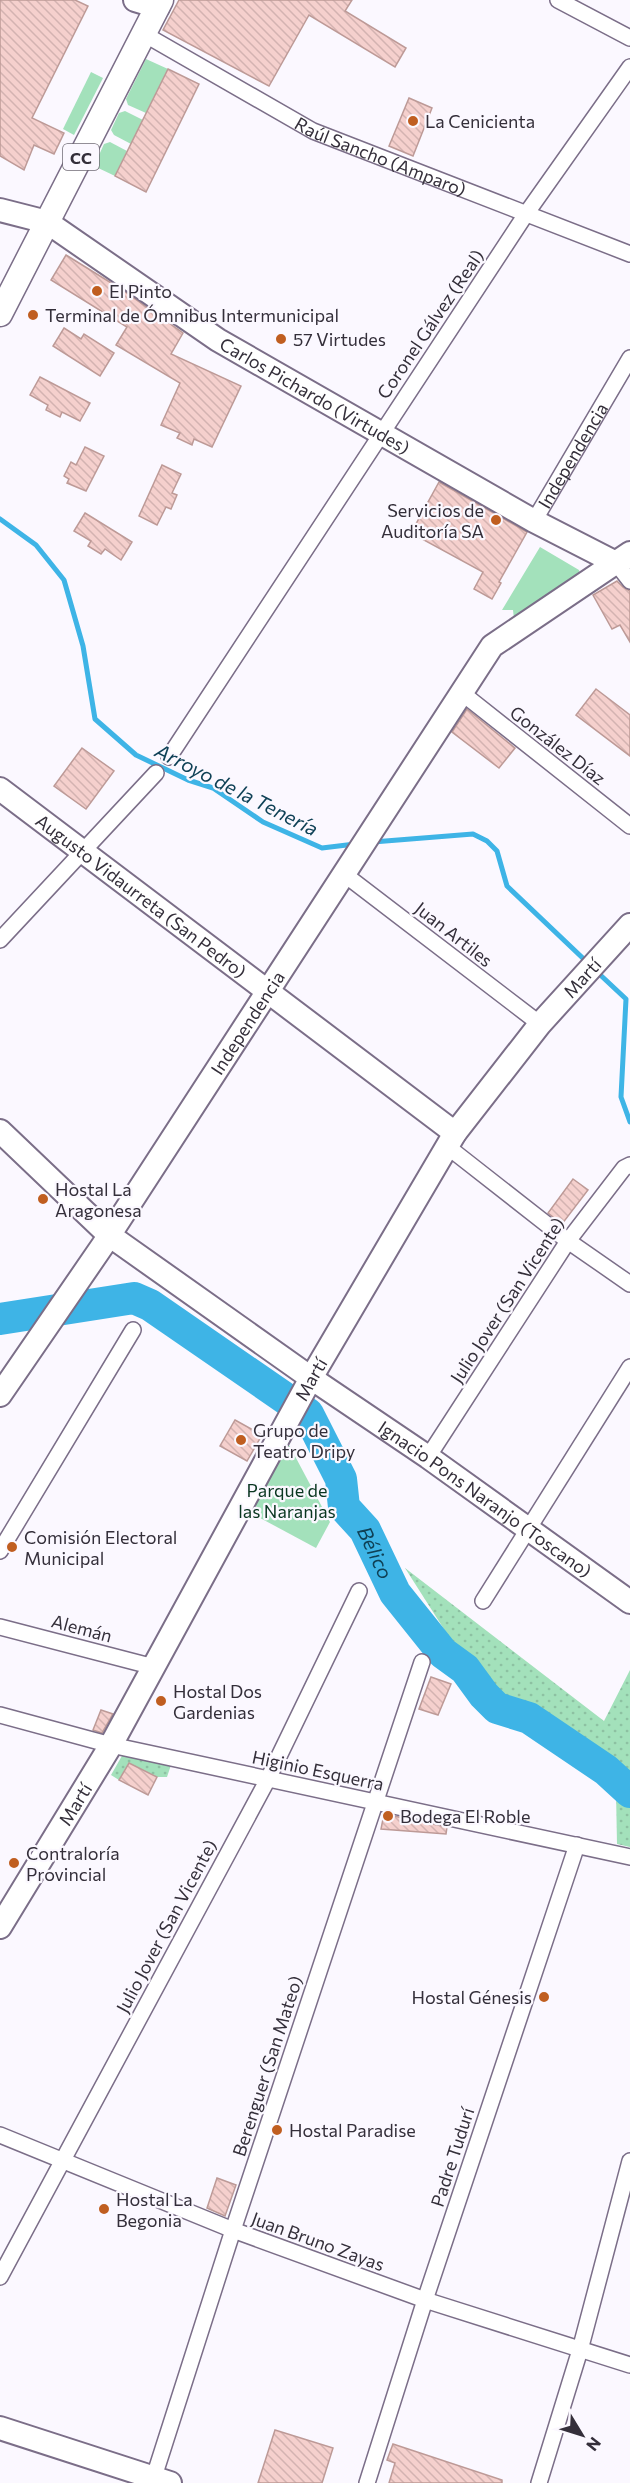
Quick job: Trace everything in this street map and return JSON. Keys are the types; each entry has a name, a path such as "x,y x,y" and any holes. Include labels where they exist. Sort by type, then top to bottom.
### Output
{"main road":[{"name":"CC","path":"0,314 144,34 152,2"}],"street":[{"path":"558,0 630,38"},
{"name":"Raúl Sancho (Amparo)","path":"144,34 313,131 630,254"},
{"name":"Coronel Gálvez (Real)","path":"169,757 526,214 630,67"},
{"name":"Carlos Pichardo (Virtudes)","path":"0,210 47,222 185,319 534,521 625,557 630,581"},
{"name":"Independencia","path":"534,521 630,358"},
{"name":"Independencia","path":"0,1395 106,1240 492,646 625,557"},
{"name":"González Díaz","path":"462,693 630,826"},
{"path":"0,940 156,773"},
{"name":"Augusto Vidaurreta (San Pedro)","path":"0,789 268,992 452,1140 568,1241 630,1284"},
{"name":"Juan Artiles","path":"348,867 540,1024"},
{"name":"Martí","path":"0,1927 111,1745 308,1383 452,1140 540,1024 630,926"},
{"name":"Ignacio Pons Naranjo (Toscano)","path":"0,1131 106,1240 308,1383 428,1456 630,1602"},
{"name":"Julio Jover (San Vicente)","path":"428,1456 568,1241 627,1167"},
{"path":"0,1551 134,1330"},
{"path":"483,1601 630,1367"},
{"name":"Julio Jover (San Vicente)","path":"0,2277 268,1779 359,1591"},
{"name":"Alemán","path":"0,1627 154,1667"},
{"name":"Berenguer (San Mateo)","path":"159,2481 233,2230 422,1662"},
{"name":"Higinio Esquerra","path":"0,1714 111,1745 630,1857"},
{"name":"Padre Tudurí","path":"367,2483 425,2300 577,1845"},
{"name":"Juan Bruno Zayas","path":"0,2135 233,2230 425,2300 630,2365"},
{"path":"539,2483 580,2350 630,2161"},
{"path":"0,2428 159,2481"}],"green space":[{"path":"146,59 168,69 146,113 128,105 126,99"},
{"path":"91,72 103,78 74,135 63,129"},
{"path":"125,111 143,120 131,144 114,135 111,130 119,113"},
{"path":"110,142 127,151 115,176 94,166 104,144"},
{"path":"540,547 579,570 580,575 514,619 513,610 502,610"},
{"name":"Parque de las Naranjas","path":"287,1441 330,1522 316,1548 249,1512"},
{"path":"405,1568 604,1721 630,1670 630,1847 617,1844 616,1792 594,1755 531,1712 514,1708 483,1685 477,1667 456,1648"},
{"path":"123,1754 171,1765 167,1777 157,1777 129,1763 119,1780 111,1775"}],"building":[{"path":"0,0 75,0 88,6 32,118 64,133 54,154 34,145 24,170 0,156"},
{"path":"179,0 352,0 345,11 406,48 395,67 309,15 269,86 163,30"},
{"path":"168,69 199,84 146,192 115,176"},
{"name":"La Cenicienta","path":"409,98 432,108 413,156 389,146"},
{"path":"66,255 121,289 183,333 171,354 241,386 212,447 194,439 192,445 177,438 180,433 161,425 180,383 116,345 127,327 51,280"},
{"path":"64,328 81,339 84,334 114,353 100,376 53,346"},
{"path":"40,377 90,403 80,421 62,412 60,417 46,410 48,405 30,395"},
{"path":"85,447 104,456 86,491 67,483 69,479 64,476 71,462 76,465"},
{"path":"162,465 181,474 172,493 177,495 171,509 166,507 157,525 139,516"},
{"name":"Servicios de Auditoría SA","path":"439,482 527,532 492,599 474,589 483,572 411,533"},
{"path":"85,513 132,542 121,560 105,549 101,554 88,546 91,541 74,531"},
{"path":"617,581 630,591 630,642 620,625 612,629 593,595"},
{"path":"596,689 630,715 630,756 576,715"},
{"path":"467,709 515,748 499,768 452,732"},
{"path":"82,748 114,771 86,809 54,786"},
{"path":"573,1179 588,1190 562,1224 548,1213"},
{"name":"Grupo de Teatro Dripy","path":"235,1420 262,1435 247,1461 220,1446"},
{"path":"431,1677 451,1684 438,1715 419,1709"},
{"path":"101,1710 113,1714 102,1733 93,1730"},
{"path":"129,1763 157,1777 148,1795 119,1780"},
{"path":"384,1814 447,1827 446,1834 381,1829"},
{"path":"217,2178 236,2185 225,2216 207,2208"},
{"path":"275,2430 333,2448 322,2483 258,2483"},
{"path":"393,2444 502,2480 502,2483 389,2483 395,2463 387,2460"}],"waterway":[{"name":"Arroyo de la Tenería","path":"0,519 36,545 64,580 83,646 95,719 136,755 188,780 213,788 263,822 322,848 355,844"},
{"name":"Arroyo de la Tenería","path":"373,842 473,834 487,841 497,851 507,886 589,964"},
{"name":"Arroyo de la Tenería","path":"595,970 626,999 621,1097 630,1122"},
{"name":"Bélico","path":"0,1319 134,1298 150,1305 308,1414 341,1479 344,1507 365,1530 395,1593 443,1653 465,1669 484,1695 497,1708 529,1718 606,1770 630,1792"}],"place":[{"name":"La Cenicienta","path":"413,121"},
{"name":"El Pinto","path":"97,291"},
{"name":"Terminal de Ómnibus Intermunicipal","path":"33,315"},
{"name":"57 Virtudes","path":"281,339"},
{"name":"Servicios de Auditoría SA","path":"496,520"},
{"name":"Hostal La Aragonesa","path":"43,1199"},
{"name":"Grupo de Teatro Dripy","path":"241,1440"},
{"name":"Comisión Electoral Municipal","path":"12,1547"},
{"name":"Hostal Dos Gardenias","path":"161,1701"},
{"name":"Bodega El Roble","path":"388,1816"},
{"name":"Contraloría Provincial","path":"14,1863"},
{"name":"Hostal Génesis","path":"544,1997"},
{"name":"Hostal Paradise","path":"277,2130"},
{"name":"Hostal La Begonia","path":"104,2209"}]}
